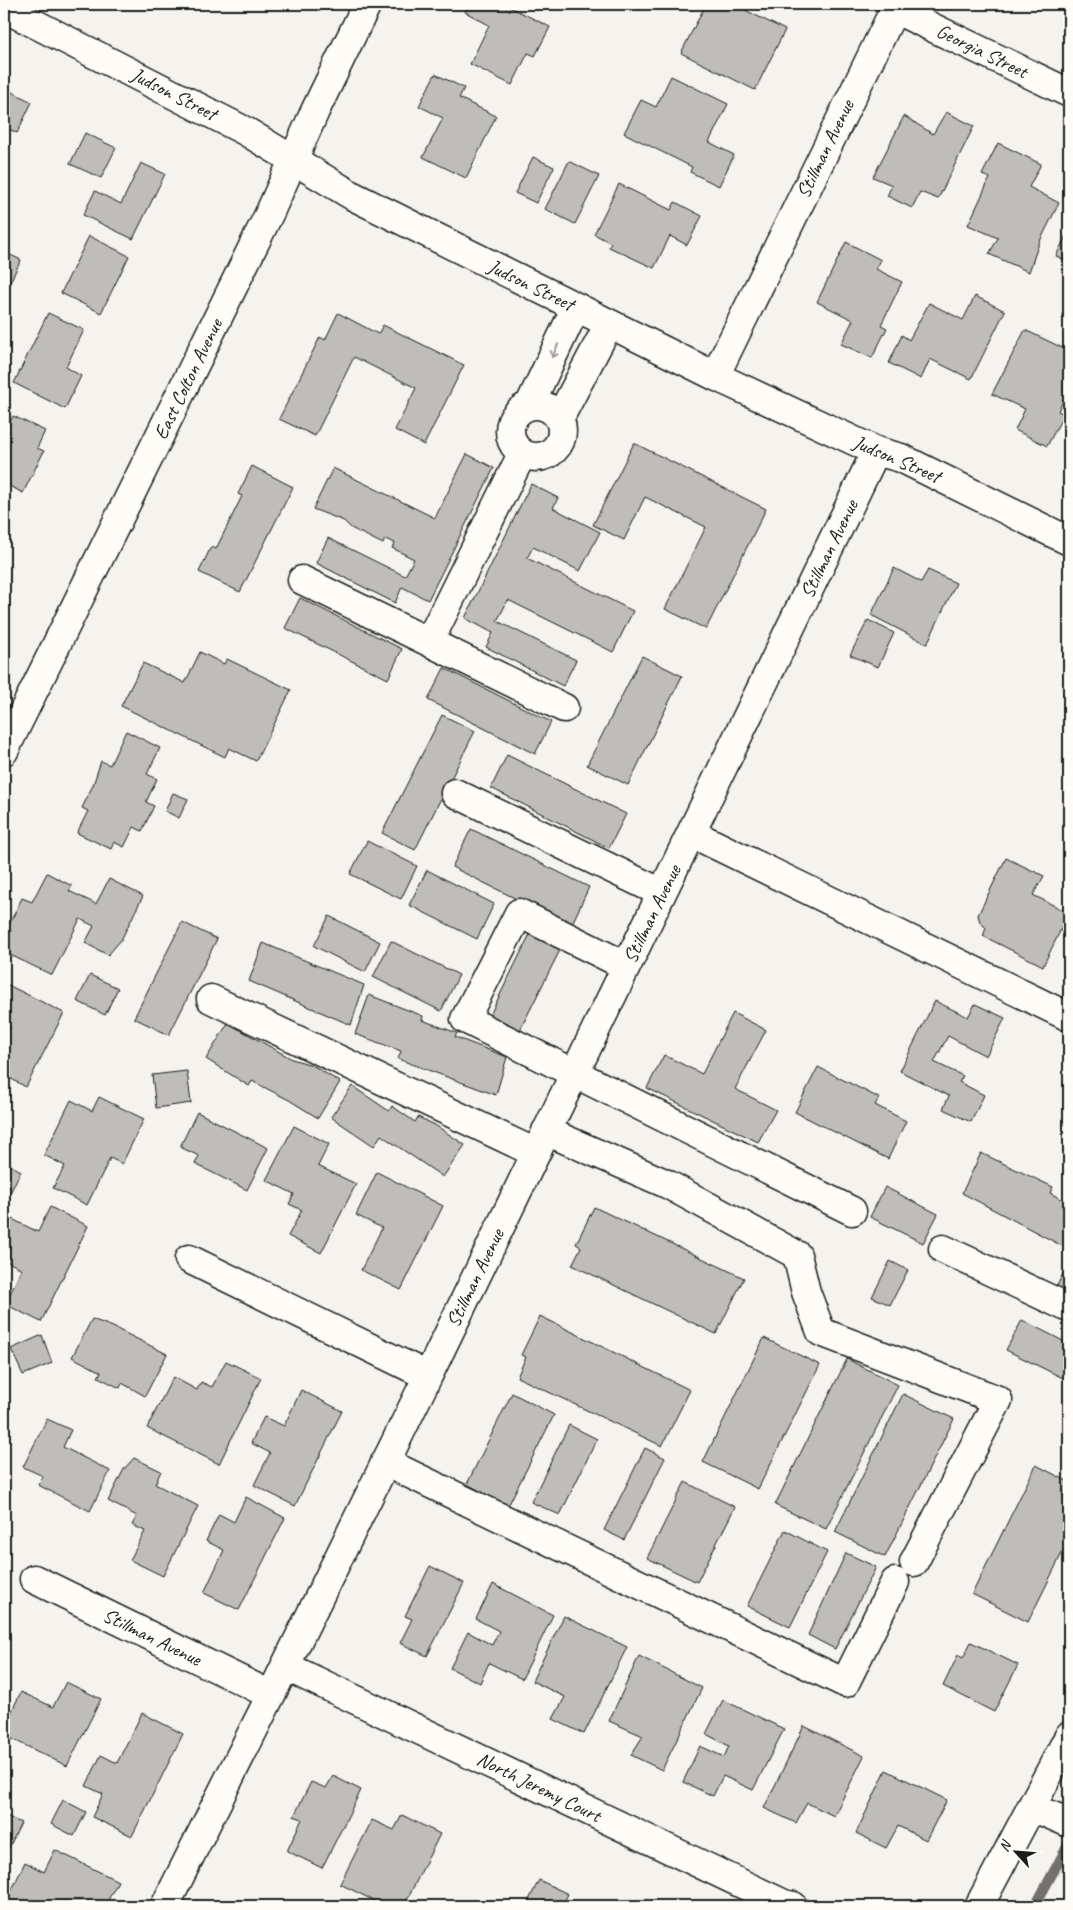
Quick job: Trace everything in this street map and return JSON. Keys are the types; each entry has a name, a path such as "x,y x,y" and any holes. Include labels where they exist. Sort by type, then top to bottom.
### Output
{"street":[{"name":"East Colton Avenue","path":"4,751 238,277 367,4"},
{"name":"Georgia Street","path":"895,6 1069,93"},
{"name":"Stillman Avenue","path":"715,376 895,6"},
{"name":"Judson Street","path":"4,8 242,129 353,196 715,376 876,452 901,458 1069,541"},
{"path":"529,406 576,307"},
{"path":"559,419 609,324"},
{"path":"538,405 554,412 562,427 562,436 559,444 546,456 538,458 522,454 515,448 511,440 509,432 510,423 521,409 529,406 538,405"},
{"name":"Stillman Avenue","path":"165,1906 428,1376 876,452"},
{"path":"429,642 522,454"},
{"path":"302,580 564,708"},
{"path":"455,792 662,893"},
{"path":"691,833 1069,1017"},
{"path":"626,966 519,913 465,1019 852,1211"},
{"path":"211,999 541,1142 667,1184 797,1255 806,1292 821,1332 998,1400 914,1562"},
{"path":"943,1249 1069,1308"},
{"path":"189,1259 428,1376"},
{"path":"385,1462 845,1683 895,1582"},
{"name":"Stillman Avenue","path":"34,1579 271,1695"},
{"name":"North Jeremy Court","path":"285,1666 775,1900 794,1906"},
{"path":"979,1906 1069,1736"},
{"path":"1032,1807 1067,1821"}],"building":[{"path":"469,4 507,4 550,27 535,56 528,53 512,85 470,64 489,25 465,12"},
{"path":"706,4 733,4 785,30 755,90 681,53"},
{"path":"435,74 464,88 459,98 496,116 466,178 423,157 443,118 419,106"},
{"path":"671,76 728,104 709,142 734,155 719,186 690,172 692,167 624,133 641,100 656,107"},
{"path":"4,88 32,102 17,133 4,127"},
{"path":"946,112 974,126 938,199 920,192 912,208 887,196 892,185 873,177 904,116 933,134"},
{"path":"85,133 116,148 101,178 70,164"},
{"path":"998,143 1041,164 1029,187 1059,203 1039,243 1029,272 989,254 998,238 968,225 990,178 982,175"},
{"path":"533,157 554,167 536,203 515,193"},
{"path":"569,161 599,176 575,224 545,209"},
{"path":"141,163 165,174 133,239 83,215 95,191 121,204"},
{"path":"619,184 671,210 675,202 702,216 687,245 670,236 654,268 609,247 611,243 594,234"},
{"path":"1069,229 1069,262 1056,256"},
{"path":"89,236 129,256 101,313 61,293"},
{"path":"846,242 881,260 876,269 902,282 881,325 887,328 872,358 841,344 853,320 817,302"},
{"path":"4,252 21,260 8,286 4,284"},
{"path":"975,296 1005,311 971,379 930,359 921,379 889,363 902,335 909,340 929,303 963,320"},
{"path":"48,313 84,330 66,367 81,376 65,409 14,383"},
{"path":"338,313 378,334 383,325 464,365 424,445 395,430 416,388 354,357 315,436 279,419 320,337 325,340"},
{"path":"1025,330 1069,351 1069,389 1058,411 1064,414 1047,446 1015,430 1025,409 992,394"},
{"path":"13,416 45,431 37,448 44,451 23,493 4,483 4,434"},
{"path":"634,443 766,509 706,629 665,609 706,527 645,497 624,540 593,525"},
{"path":"467,454 494,468 428,600 402,587 395,603 316,563 328,538 405,576 414,559 392,548 395,543 385,539 383,544 351,528 344,521 313,509 333,468 435,518"},
{"path":"252,466 293,487 240,592 199,572 211,547 216,549 242,496 238,494"},
{"path":"531,484 558,498 553,508 600,532 580,571 533,547 527,558 633,611 613,652 508,600 497,621 576,660 563,686 486,647 493,633 465,618"},
{"path":"4,519 10,523 4,536"},
{"path":"894,568 921,582 928,570 956,583 927,644 871,615"},
{"path":"300,598 402,649 388,679 285,628"},
{"path":"868,620 894,633 878,667 850,655"},
{"path":"200,652 224,664 227,659 291,690 256,761 229,748 225,757 121,706 143,663 185,683"},
{"path":"642,656 682,676 628,785 587,765"},
{"path":"444,668 551,722 535,754 428,700"},
{"path":"442,715 475,731 415,850 382,833"},
{"path":"126,731 160,748 147,774 157,779 146,802 154,806 142,831 134,827 124,847 114,842 111,849 77,833 88,811 82,808 93,785 101,761 110,765"},
{"path":"507,755 626,814 609,848 491,788"},
{"path":"173,793 188,799 179,818 165,811"},
{"path":"471,829 589,887 571,926 452,867"},
{"path":"367,841 417,866 401,899 350,874"},
{"path":"1006,858 1044,876 1033,895 1069,913 1043,966 983,936 986,928 980,922 978,915"},
{"path":"427,870 494,904 477,939 409,905"},
{"path":"47,873 72,886 69,891 96,904 109,879 143,896 121,940 108,955 85,943 94,926 80,919 52,975 4,952 4,935 22,898 32,902"},
{"path":"329,916 380,942 365,972 314,946"},
{"path":"182,922 217,939 169,1035 134,1018"},
{"path":"533,928 563,944 516,1038 486,1023"},
{"path":"391,941 459,975 441,1011 373,977"},
{"path":"263,943 364,985 351,1025 249,981"},
{"path":"90,975 118,988 105,1015 77,1001"},
{"path":"4,983 64,1013 26,1087 4,1075 4,1038 10,1027 4,1024"},
{"path":"369,995 423,1016 422,1020 457,1033 455,1037 507,1057 496,1095 398,1059 401,1051 355,1034"},
{"path":"935,1001 968,1017 975,1004 1005,1018 986,1056 948,1036 934,1062 963,1076 959,1082 984,1095 971,1122 943,1109 949,1096 900,1071"},
{"path":"733,1013 766,1030 735,1089 776,1110 758,1142 647,1088 664,1055 702,1074"},
{"path":"228,1023 292,1059 312,1065 340,1082 318,1118 289,1100 252,1081 249,1086 206,1059"},
{"path":"818,1067 879,1098 875,1105 906,1121 888,1159 795,1112"},
{"path":"187,1071 191,1103 156,1108 152,1075"},
{"path":"352,1086 389,1111 392,1106 415,1122 418,1117 435,1125 465,1145 443,1177 381,1135 374,1146 331,1117"},
{"path":"99,1097 144,1119 122,1164 110,1158 87,1205 53,1188 65,1166 44,1155 71,1100 92,1111"},
{"path":"197,1112 268,1148 247,1190 195,1164 199,1156 180,1147"},
{"path":"294,1126 329,1144 318,1166 356,1184 321,1253 288,1236 302,1210 289,1204 294,1194 266,1180"},
{"path":"981,1153 1053,1187 1050,1193 1069,1203 1068,1249 962,1193"},
{"path":"4,1162 21,1171 7,1199 4,1197"},
{"path":"377,1172 443,1206 401,1290 361,1270 382,1228 356,1215"},
{"path":"885,1187 938,1214 923,1243 870,1217"},
{"path":"50,1207 88,1226 41,1322 5,1304 22,1269 4,1260 4,1235 12,1219 38,1232"},
{"path":"594,1207 744,1278 716,1334 572,1265 581,1247 576,1244"},
{"path":"890,1261 908,1270 890,1305 872,1297"},
{"path":"1069,1261 1069,1295 1056,1288"},
{"path":"540,1316 690,1390 662,1446 517,1377 526,1357 521,1355"},
{"path":"92,1319 113,1327 167,1354 145,1396 122,1383 120,1388 98,1377 101,1372 72,1357"},
{"path":"1022,1320 1069,1344 1069,1381 1006,1350"},
{"path":"42,1335 52,1363 23,1375 11,1349"},
{"path":"764,1338 820,1365 758,1489 703,1462"},
{"path":"847,1359 898,1385 826,1529 775,1505"},
{"path":"226,1361 261,1378 219,1464 147,1428 173,1377 197,1390 201,1382 212,1387"},
{"path":"301,1390 342,1411 295,1506 254,1485 270,1453 251,1443 264,1417 284,1426"},
{"path":"512,1393 554,1415 508,1506 467,1484"},
{"path":"903,1394 954,1419 885,1557 835,1532"},
{"path":"47,1419 71,1430 63,1447 110,1471 90,1511 38,1485 43,1476 23,1467"},
{"path":"569,1425 597,1439 560,1515 531,1502"},
{"path":"645,1448 665,1458 624,1540 604,1530"},
{"path":"134,1458 161,1471 155,1484 198,1506 163,1576 130,1560 145,1531 132,1525 137,1516 108,1501 124,1469"},
{"path":"1036,1465 1069,1482 1069,1539 1028,1622 972,1594"},
{"path":"685,1482 735,1507 697,1582 647,1558"},
{"path":"246,1497 285,1518 239,1610 204,1593 224,1550 206,1541 219,1514 234,1522"},
{"path":"785,1530 827,1552 790,1627 747,1606"},
{"path":"846,1553 876,1567 835,1649 808,1635"},
{"path":"430,1566 464,1583 427,1656 400,1643 412,1619 405,1616"},
{"path":"493,1584 553,1615 522,1679 489,1663 480,1683 450,1668 468,1632 492,1645 499,1631 476,1619"},
{"path":"564,1616 627,1647 584,1734 553,1719 565,1697 532,1681"},
{"path":"971,1642 1018,1665 994,1712 943,1686 958,1655 963,1658"},
{"path":"639,1656 702,1688 662,1770 631,1755 643,1736 609,1721"},
{"path":"66,1682 101,1699 67,1766 4,1735 4,1727 21,1692 53,1707"},
{"path":"723,1700 784,1729 753,1790 723,1776 713,1796 683,1782 700,1746 724,1757 729,1746 706,1734"},
{"path":"142,1713 183,1734 132,1836 92,1817 103,1794 86,1786 101,1755 117,1763"},
{"path":"804,1726 864,1756 834,1816 807,1803 796,1823 764,1808"},
{"path":"886,1770 947,1800 926,1840 898,1826 886,1848 856,1833"},
{"path":"333,1776 361,1790 322,1868 287,1851 302,1819 294,1816 311,1782 326,1788"},
{"path":"63,1800 86,1812 74,1836 51,1824"},
{"path":"4,1815 21,1823 4,1858"},
{"path":"402,1815 440,1834 404,1906 385,1906 340,1884 372,1820 394,1830"},
{"path":"55,1850 118,1881 105,1906 82,1906 76,1904 75,1906 20,1906 7,1900 25,1862 44,1872"},
{"path":"539,1880 568,1894 562,1906 526,1906"}],"waterway":[{"path":"1035,1906 1069,1843"}]}
